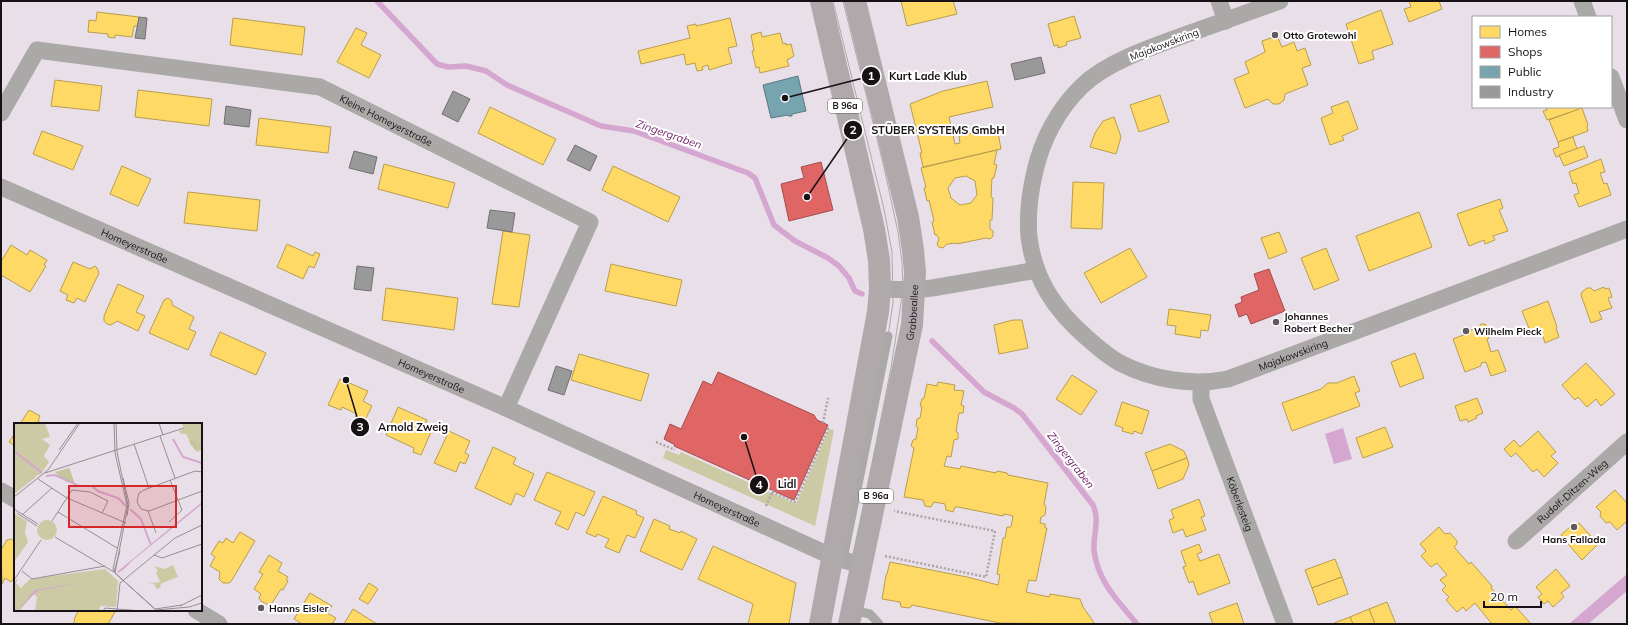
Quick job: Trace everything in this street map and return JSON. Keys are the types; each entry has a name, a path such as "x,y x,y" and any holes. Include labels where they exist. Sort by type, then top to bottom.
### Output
{"main road":[{"name":"Grabbeallee","path":"821,1 874,229 880,288 845,562 850,617"},
{"name":"Grabbeallee","path":"820,624 845,562 912,325 915,290 913,250 908,217 854,1"}],"street":[{"path":"1218,1 1226,21"},
{"name":"Majakowskiring","path":"1280,1 1142,50 1103,71 1087,82 1064,106 1043,143 1032,182 1028,212 1029,236 1037,270 1053,303 1069,322 1109,356 1146,374 1187,382 1202,383 1228,379 1627,229"},
{"path":"1582,1 1588,16"},
{"name":"Kleine Homeyerstraße","path":"1,113 37,50 320,88 590,222 506,408"},
{"path":"1612,80 1627,120"},
{"name":"Homeyerstraße","path":"1,187 506,408 845,562"},
{"path":"880,288 915,290 1037,270"},
{"name":"Köberlesteig","path":"1202,383 1201,399 1285,624"},
{"name":"Rudolf-Ditzen-Weg","path":"1516,541 1627,442"},
{"path":"1,491 14,498"},
{"path":"198,611 218,624"}],"lane":[{"path":"845,562 888,336"},
{"path":"850,617 870,614 879,624"}],"path":[{"path":"823,423 828,398"},
{"path":"766,504 772,491 795,502 828,429 826,429"},
{"path":"656,442 675,450"},
{"path":"881,555 986,577 995,532 890,510"}],"shaded area":[{"path":"1343,428 1352,459 1334,464 1325,434"},
{"path":"829,429 834,430 815,526 663,458 666,450 679,455 681,452 796,504"},
{"path":"1627,574 1627,591 1588,624 1569,624"}],"building: Homes":[{"path":"901,1 953,1 957,14 907,26"},
{"path":"1409,1 1439,1 1442,9 1409,22 1404,9 1411,7"},
{"path":"1381,10 1393,44 1372,51 1374,59 1359,64 1346,24"},
{"path":"97,12 139,17 138,26 134,26 132,37 115,35 115,38 108,37 108,34 88,32 89,20 96,21"},
{"path":"1074,16 1081,38 1066,42 1067,45 1058,48 1058,45 1054,46 1048,24"},
{"path":"233,18 305,27 302,55 230,45"},
{"path":"730,18 737,46 728,48 732,63 709,70 708,65 702,67 703,70 697,71 695,63 686,65 684,54 641,64 638,51 690,38 687,26 696,24 696,26"},
{"path":"356,28 367,33 361,45 381,55 369,78 337,62"},
{"path":"761,32 762,37 780,33 783,44 791,44 794,56 787,60 789,66 760,73 759,67 756,68 752,51 754,51 751,35"},
{"path":"1277,36 1282,47 1294,42 1297,51 1305,48 1311,65 1302,68 1308,85 1285,94 1284,100 1279,104 1273,104 1268,99 1245,108 1234,79 1249,73 1245,62 1265,52 1262,41"},
{"path":"55,80 102,86 99,111 51,106"},
{"path":"987,81 993,107 949,117 955,144 960,143 959,136 997,127 1001,149 923,167 920,153 922,153 910,104 943,91"},
{"path":"138,90 212,99 209,126 135,117"},
{"path":"1160,95 1169,122 1139,132 1130,105"},
{"path":"1348,101 1358,129 1342,136 1344,140 1330,145 1321,118 1333,113 1331,107"},
{"path":"490,107 556,139 543,165 478,133"},
{"path":"1546,108 1583,108 1547,120 1543,111 1547,110"},
{"path":"1582,108 1588,125 1588,131 1558,142 1549,120"},
{"path":"1114,117 1121,137 1116,154 1090,147 1095,133 1103,121"},
{"path":"259,118 331,127 328,153 256,145"},
{"path":"42,131 83,146 73,170 33,154"},
{"path":"1573,137 1577,149 1556,157 1553,149 1559,147 1558,142"},
{"path":"1584,146 1588,157 1564,166 1559,155"},
{"path":"997,150 994,164 997,165 994,178 992,178 991,197 993,198 990,229 993,231 993,236 990,239 986,238 957,244 947,244 943,248 939,247 937,244 939,239 937,235 935,235 932,222 934,221 929,200 927,201 924,188 926,187 921,168","holes":["966,176 975,181 977,195 971,203 960,205 951,198 948,188 955,178"]},
{"path":"1601,159 1605,172 1600,173 1604,184 1607,183 1611,195 1579,207 1574,195 1579,193 1576,183 1573,184 1569,172"},
{"path":"384,164 455,183 448,208 378,189"},
{"path":"122,166 151,179 138,206 110,194"},
{"path":"613,166 680,197 668,222 602,190"},
{"path":"1073,182 1104,183 1102,229 1071,228"},
{"path":"188,192 260,200 257,231 184,223"},
{"path":"1500,199 1503,208 1499,210 1508,231 1493,236 1495,240 1485,244 1484,240 1469,246 1457,214"},
{"path":"1419,212 1432,247 1369,271 1356,236"},
{"path":"503,231 530,235 519,307 492,304"},
{"path":"1279,232 1287,252 1269,259 1261,238"},
{"path":"287,244 313,256 315,252 320,254 314,268 309,266 303,279 277,267"},
{"path":"11,245 27,255 30,250 47,260 44,265 46,266 30,292 1,275 1,260"},
{"path":"1130,248 1147,277 1101,303 1084,273"},
{"path":"1326,248 1339,280 1314,290 1301,258"},
{"path":"73,262 90,269 95,266 99,273 85,302 77,298 74,303 66,300 68,295 60,291"},
{"path":"611,264 682,280 676,306 605,291"},
{"path":"118,284 144,296 136,312 145,316 138,331 117,321 111,325 104,321 104,316"},
{"path":"1604,287 1605,289 1609,288 1612,297 1608,298 1612,308 1599,312 1602,319 1591,323 1581,295 1582,292 1587,288 1591,288 1594,291"},
{"path":"386,288 458,298 454,330 382,320"},
{"path":"168,298 172,301 172,305 194,317 189,329 196,332 188,350 149,333 164,300"},
{"path":"1548,301 1559,337 1545,343 1542,333 1532,336 1522,311"},
{"path":"1169,309 1211,315 1208,331 1201,330 1200,338 1175,334 1176,326 1167,325"},
{"path":"1013,320 1022,320 1028,348 999,354 994,325"},
{"path":"1481,324 1485,324 1487,327 1486,332 1489,338 1487,339 1491,352 1498,350 1506,371 1491,376 1486,362 1481,363 1481,366 1465,372 1453,339 1466,334 1465,332 1478,328"},
{"path":"220,332 266,353 256,375 210,355"},
{"path":"1415,353 1424,378 1400,387 1391,362"},
{"path":"579,354 649,374 641,401 571,380"},
{"path":"1586,363 1615,394 1601,406 1596,399 1587,407 1578,397 1575,400 1562,385"},
{"path":"1072,375 1097,391 1081,415 1056,399"},
{"path":"1354,376 1360,391 1355,393 1360,406 1292,431 1282,403 1321,389 1328,383 1337,383"},
{"path":"340,379 368,391 363,401 372,406 364,422 355,417 357,414 342,407 341,410 328,405"},
{"path":"938,382 955,385 954,390 964,391 961,405 964,406 963,413 959,413 956,431 958,433 958,439 954,440 951,457 947,456 944,466 960,469 961,466 996,473 997,471 1007,473 1008,475 1048,483 1044,504 1046,507 1045,515 1041,517 1040,523 1045,524 1045,528 1047,528 1036,581 1029,580 1026,592 1049,597 1050,594 1080,599 1083,607 1095,624 1000,623 912,605 910,608 901,607 900,602 882,599 890,562 967,577 998,585 1000,575 997,574 1003,538 1005,538 1007,527 1011,527 1013,516 1004,514 1003,516 958,507 955,507 953,512 946,510 945,504 934,502 931,507 925,506 923,500 904,497 914,448 911,446 913,440 916,439 918,428 916,426 917,419 920,418 922,407 920,406 922,399 924,398 927,384 937,386"},
{"path":"1477,398 1483,413 1476,416 1477,418 1468,422 1467,419 1460,421 1455,406"},
{"path":"1122,402 1149,411 1142,434 1134,431 1133,434 1122,431 1123,428 1115,425"},
{"path":"398,407 427,420 423,429 431,432 421,455 413,452 414,448 386,435"},
{"path":"29,410 40,416 38,421 41,423 21,423"},
{"path":"1385,427 1393,447 1363,458 1356,438"},
{"path":"449,431 470,441 465,453 469,455 465,464 460,462 456,472 434,463"},
{"path":"1538,431 1556,452 1551,456 1558,463 1544,477 1537,469 1533,472 1516,453 1511,457 1504,449 1514,440 1520,447"},
{"path":"14,434 14,445 9,442"},
{"path":"1170,444 1184,451 1187,458 1152,471 1145,453"},
{"path":"493,447 516,458 513,464 534,474 524,497 516,493 511,505 475,488"},
{"path":"1187,458 1189,465 1183,479 1158,489 1152,471"},
{"path":"547,472 595,492 584,516 576,512 568,530 555,524 561,512 534,500"},
{"path":"1615,490 1627,503 1627,521 1617,530 1610,522 1606,523 1600,516 1601,512 1596,507"},
{"path":"603,496 637,511 636,514 644,518 635,538 627,535 619,553 605,547 609,539 597,534 596,537 586,533"},
{"path":"1199,499 1205,516 1201,517 1206,530 1186,537 1183,529 1173,533 1169,520 1174,518 1171,510"},
{"path":"654,519 670,526 669,529 680,533 681,531 697,539 682,570 640,551"},
{"path":"1579,523 1598,544 1582,560 1561,535 1570,527 1572,530"},
{"path":"1439,527 1445,534 1450,533 1457,541 1457,544 1454,547 1469,564 1471,562 1492,586 1491,588 1511,610 1515,606 1531,624 1492,624 1475,603 1466,611 1463,607 1457,612 1446,600 1449,597 1442,590 1446,586 1440,580 1447,575 1437,563 1431,567 1421,556 1426,551 1420,544"},
{"path":"240,532 255,541 232,580 229,583 223,583 219,579 220,572 210,566 215,557 211,554 219,541 223,543 226,538 233,543"},
{"path":"11,539 14,541 14,578 11,582 5,578 2,584 1,550 7,540"},
{"path":"1199,544 1202,552 1197,554 1200,561 1219,554 1230,583 1198,595 1193,581 1189,583 1183,567 1186,566 1181,551"},
{"path":"713,546 796,583 789,624 748,624 753,604 698,579"},
{"path":"269,555 282,563 278,571 288,577 286,580 288,581 283,590 281,589 269,605 261,601 259,598 261,594 254,589 263,574 259,572"},
{"path":"1335,559 1342,577 1312,588 1305,570"},
{"path":"1556,569 1570,586 1561,593 1564,597 1553,607 1548,601 1544,604 1538,597 1542,594 1536,587"},
{"path":"1342,577 1348,594 1318,605 1312,588"},
{"path":"369,583 378,589 368,604 359,599"},
{"path":"310,593 332,606 327,613 336,618 332,624 302,624 294,619"},
{"path":"1387,602 1396,624 1375,624 1369,609"},
{"path":"1237,603 1244,624 1213,624 1209,613"},
{"path":"353,609 377,624 344,624"},
{"path":"1369,609 1375,624 1353,624 1350,617"},
{"path":"78,611 115,612 108,624 73,624"},
{"path":"1350,617 1353,624 1334,623"}],"building: Shops":[{"path":"821,162 833,210 789,221 781,184 804,178 801,167"},
{"path":"1269,269 1285,311 1251,324 1247,314 1239,317 1235,305 1242,302 1241,297 1259,290 1254,274"},
{"path":"718,372 814,415 817,420 828,425 794,500 674,446 675,445 664,439 670,424 681,429 703,381 712,385"}],"building: Public":[{"path":"798,76 806,111 792,114 792,116 788,115 771,118 763,85"}],"building: Industry":[{"path":"139,17 147,18 145,39 135,38"},
{"path":"1041,57 1045,73 1015,80 1011,64"},
{"path":"453,91 470,99 458,122 442,114"},
{"path":"226,106 251,110 249,127 224,124"},
{"path":"575,145 597,156 590,171 567,160"},
{"path":"354,151 377,157 373,174 349,168"},
{"path":"490,210 515,213 512,232 487,228"},
{"path":"357,266 374,268 371,291 354,289"},
{"path":"556,366 572,371 564,395 548,390"}],"waterway":[{"name":"Zingergraben","path":"377,1 437,64 448,67 466,66 486,71 507,85 601,126 634,131 748,173 755,178 774,225 795,241 828,258 839,266 849,278 855,291 862,294"},
{"name":"Zingergraben","path":"932,341 984,392 1022,414 1093,505 1096,517 1094,550 1099,572 1116,599 1137,624"}],"tram line":[{"path":"833,1 884,209 892,252 893,303 888,336"},
{"path":"840,624 891,368 903,290 902,262 898,232 883,163 843,1"}],"place":[{"name":"Otto Grotewohl","path":"1275,35"},
{"name":"Kurt Lade Klub","path":"785,98"},
{"name":"STÜBER SYSTEMS GmbH","path":"807,197"},
{"name":"Johannes Robert Becher","path":"1276,322"},
{"name":"Wilhelm Pieck","path":"1466,331"},
{"name":"Arnold Zweig","path":"346,380"},
{"name":"Lidl","path":"744,437"},
{"name":"Hans Fallada","path":"1574,527"},
{"name":"Hanns Eisler","path":"261,608"}]}
